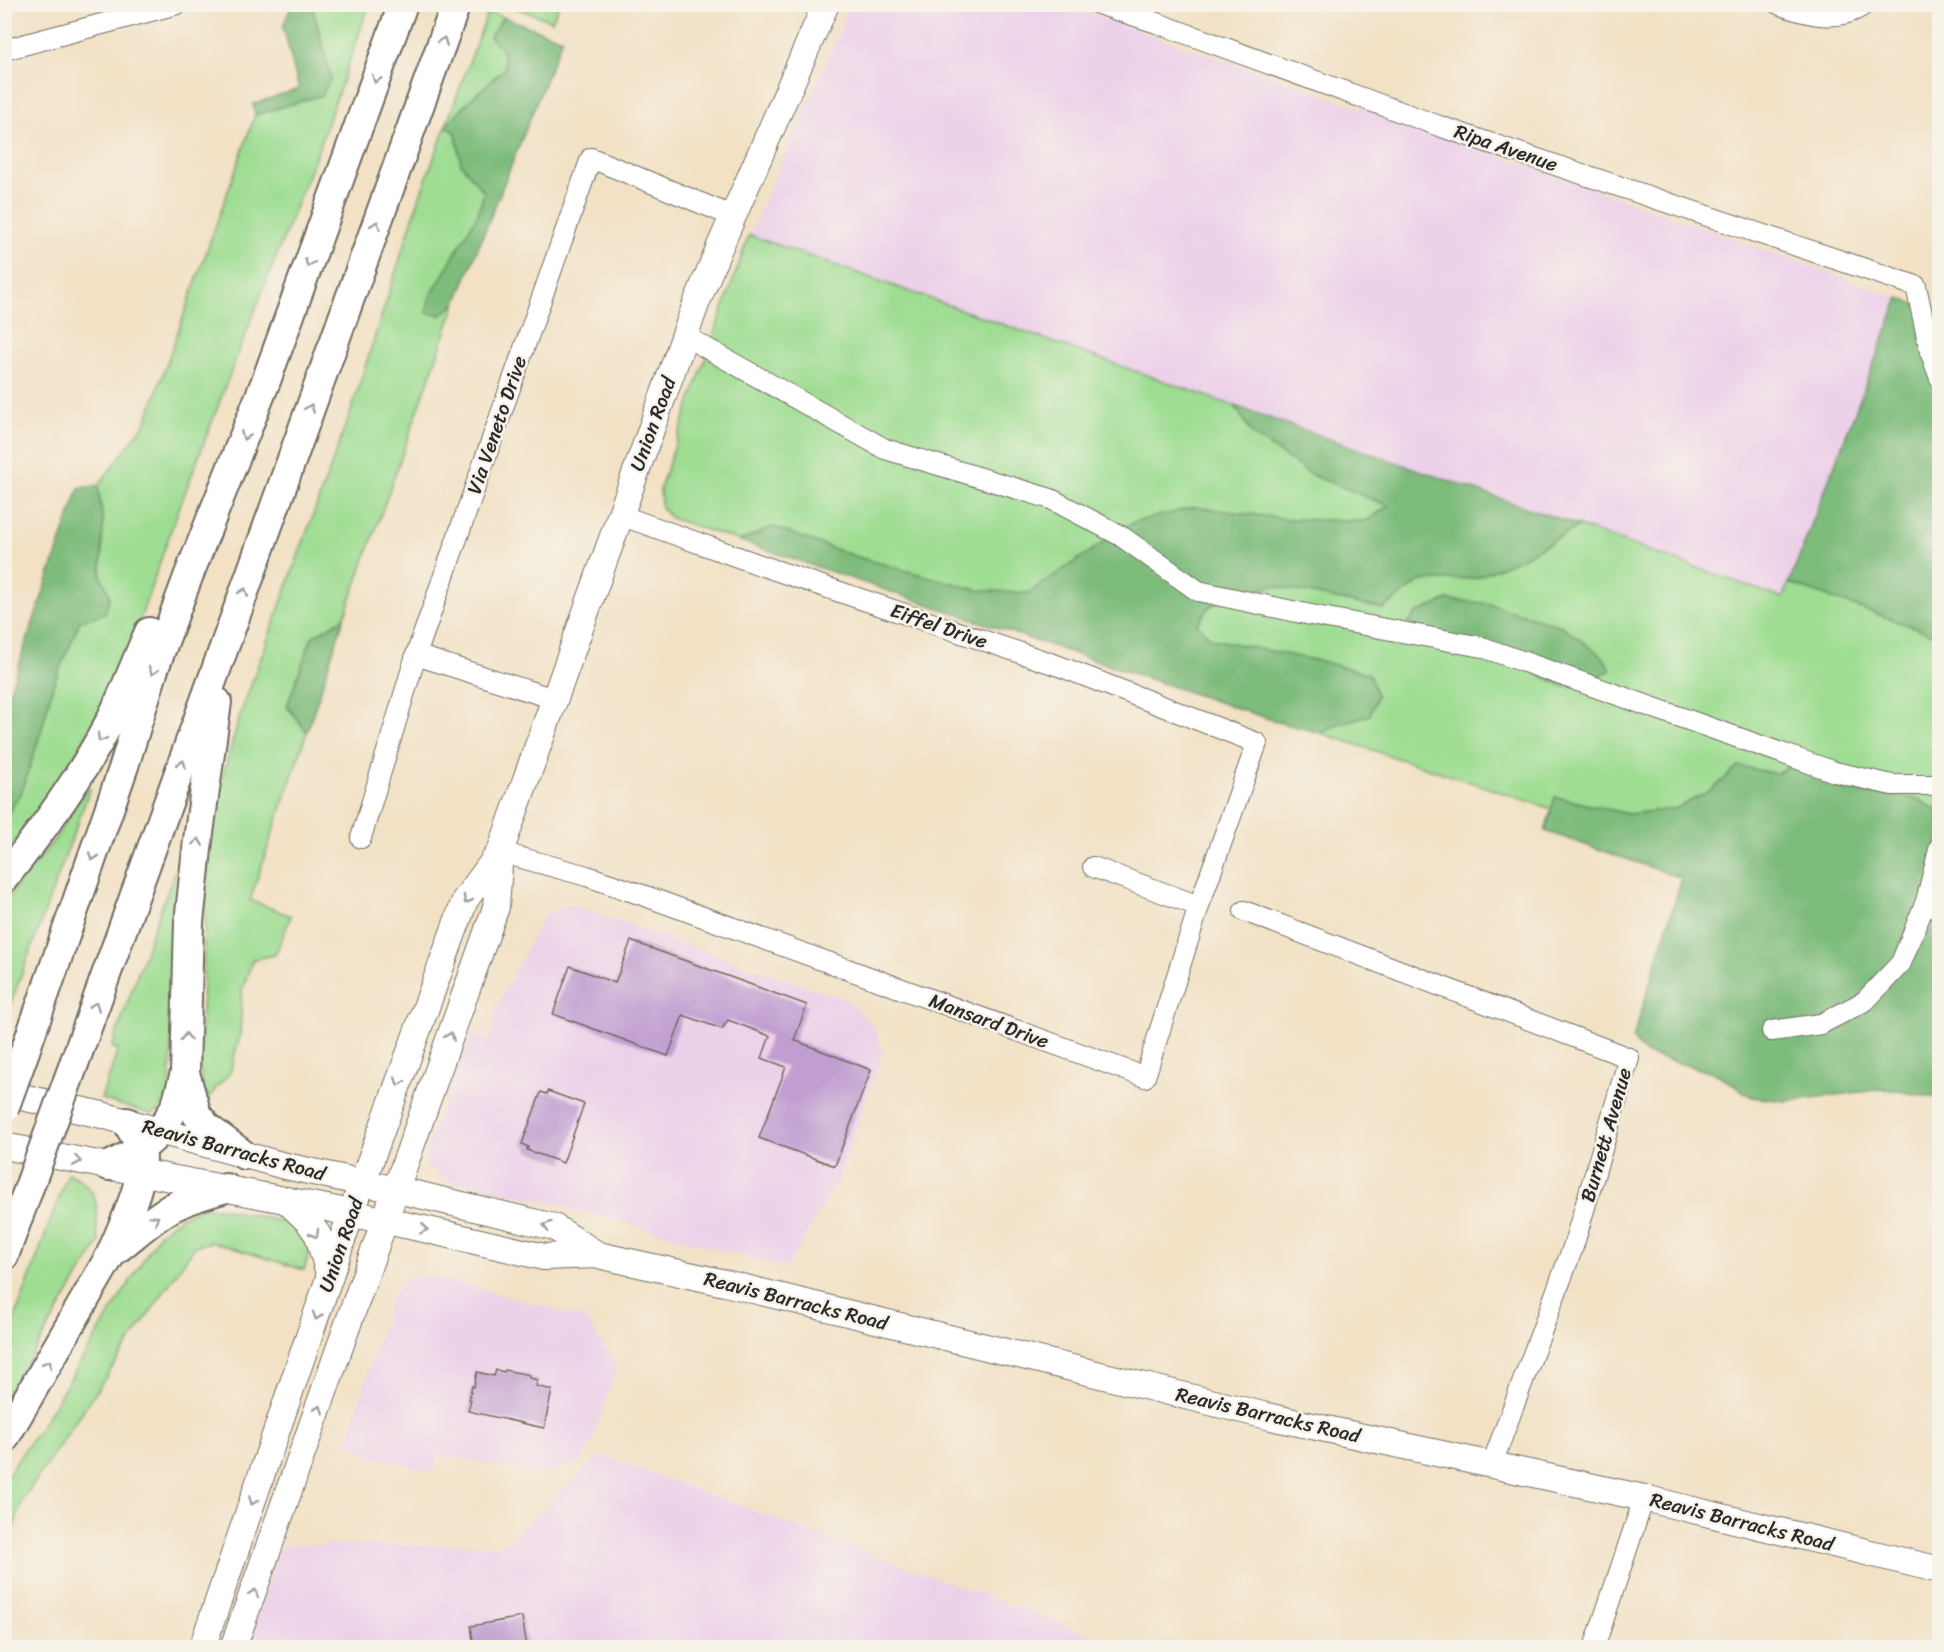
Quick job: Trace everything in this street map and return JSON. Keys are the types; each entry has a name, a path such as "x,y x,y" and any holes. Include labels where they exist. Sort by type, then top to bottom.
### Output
{"highway":[{"path":"4,1108 124,766 154,669 266,381 403,4"},
{"path":"4,1256 456,4"},
{"path":"4,878 31,845 73,786 109,724 157,614 188,577"},
{"path":"4,1439 110,1256 137,1189 147,1151 176,1105 185,1073 189,922 224,647"},
{"path":"185,1073 197,1115 209,1129 244,1155"},
{"path":"127,1122 147,1151"},
{"path":"109,1166 147,1151"},
{"path":"110,1256 150,1222 172,1208 193,1198 226,1188"}],"main road":[{"name":"Union Road","path":"233,1647 496,907 500,852 620,515 685,336 732,216 826,4"},
{"name":"Union Road","path":"202,1647 351,1214 465,900 500,852"},
{"name":"Reavis Barracks Road","path":"4,1093 127,1122"},
{"path":"4,1146 109,1166"},
{"name":"Reavis Barracks Road","path":"147,1151 244,1155 363,1182 554,1227 598,1256"},
{"name":"Reavis Barracks Road","path":"147,1151 226,1188 544,1257 598,1256 725,1283 1271,1417 1644,1498 1940,1570"},
{"path":"286,1200 308,1221 318,1235 330,1277"}],"street":[{"path":"4,50 177,4"},
{"name":"Ripa Avenue","path":"1098,4 1157,22 1440,126 1917,286 1930,351 1940,378"},
{"path":"1778,4 1815,15 1834,16 1857,8"},
{"name":"Via Veneto Drive","path":"361,838 416,655 591,158 732,216"},
{"path":"685,336 885,449 1051,499 1121,536 1198,591 1482,647 1835,772 1892,784 1940,786"},
{"name":"Eiffel Drive","path":"620,515 1059,666 1257,743"},
{"path":"416,655 554,699"},
{"name":"Mansard Drive","path":"500,852 617,886 1145,1077 1199,906 1257,743"},
{"path":"1772,1031 1821,1024 1865,1001 1901,963 1926,901 1940,846"},
{"path":"1093,867 1199,906"},
{"name":"Burnett Avenue","path":"1244,912 1629,1058 1573,1247 1492,1464"},
{"path":"1594,1647 1644,1498"}],"shaded area":[{"path":"1062,4 1518,162 1899,298 1783,598 749,235 851,5"},
{"path":"569,904 847,1000 873,1026 883,1052 839,1177 787,1268 553,1203 442,1179 426,1165 427,1145 472,1033 490,1040 495,1011 544,914"},
{"path":"433,1276 585,1318 617,1366 593,1439 580,1463 541,1474 439,1455 433,1472 372,1457 347,1441 392,1293 407,1278"},
{"path":"601,1455 1125,1647 246,1648 281,1545 503,1545"}],"green space":[{"path":"292,5 312,5 331,78 322,95 255,115 253,104 299,89 283,26"},
{"path":"312,5 369,5 320,145 175,519 125,662 75,755 26,828 5,853 4,817 21,794 53,685 80,621 110,596 101,576 103,522 98,486 146,422 255,115 322,95 331,78"},
{"path":"508,5 559,5 552,21"},
{"path":"488,12 503,17 490,37 502,50 505,68 446,126 456,133 461,164 484,192 478,214 429,299 427,312 441,315 456,303 344,618 312,637 287,706 307,732 250,900 291,916 275,955 253,959 242,990 240,1035 230,1073 216,1088 206,1104 200,1071 206,889 212,828 221,783 239,718 351,411 421,193"},
{"path":"503,17 562,39 456,303 441,315 427,313 429,299 478,214 484,192 461,164 456,133 446,126 505,68 502,50 490,37"},
{"path":"749,235 1235,406 1253,435 1312,475 1390,505 1366,521 1287,519 1134,522 1028,593 978,591 857,557 773,527 740,541 671,518 661,507 660,488"},
{"path":"1899,298 1939,313 1939,636 1789,583"},
{"path":"1235,406 1579,526 1520,559 1475,578 1420,581 1383,609 1275,586 1238,593 1210,606 1197,624 1212,639 1324,662 1369,674 1377,695 1370,715 1340,723 1321,733 1281,723 740,541 773,527 857,557 978,590 1028,593 1134,522 1195,507 1287,519 1366,521 1389,506 1312,475 1253,435"},
{"path":"98,486 103,522 101,576 110,596 105,613 80,621 53,685 21,794 5,817 5,705 79,488"},
{"path":"1579,526 1782,598 1789,583 1939,636 1939,811 1917,799 1843,790 1794,765 1776,774 1739,766 1713,789 1675,809 1628,814 1556,797 1552,809 1321,733 1340,723 1370,715 1369,674 1324,662 1212,639 1197,624 1210,606 1238,593 1275,586 1383,609 1420,581 1475,578 1520,559"},
{"path":"1447,600 1486,603 1562,626 1603,657 1611,670 1585,683 1563,686 1519,665 1418,632 1408,622 1417,613"},
{"path":"344,618 307,732 287,706 312,637"},
{"path":"1794,764 1843,790 1917,799 1939,811 1939,1098 1886,1089 1786,1101 1752,1097 1717,1074 1644,1053 1633,1039 1682,878 1545,831 1555,797 1628,814 1675,809 1713,789 1739,766 1776,774"},
{"path":"90,789 5,1019 5,900 55,839 84,791"},
{"path":"182,854 173,986 170,1089 159,1111 150,1114 101,1099 118,1050 112,1047"},
{"path":"68,1173 83,1182 92,1192 97,1206 97,1233 100,1241 5,1400 5,1345"},
{"path":"202,1208 221,1208 287,1223 300,1230 310,1250 304,1270 213,1242 195,1246 23,1499 5,1555 5,1479 47,1417 159,1234 182,1216"}],"building":[{"path":"631,941 807,1005 794,1040 871,1070 835,1166 759,1138 786,1067 762,1058 770,1036 728,1020 722,1029 683,1015 668,1056 553,1014 570,966 615,983"},
{"path":"548,1091 584,1104 563,1163 527,1150 528,1147 522,1144 541,1092 547,1094"},
{"path":"496,1370 530,1375 529,1378 538,1380 536,1386 552,1390 544,1428 468,1411 477,1372 494,1376"},
{"path":"522,1617 527,1647 474,1647 471,1626"}]}
